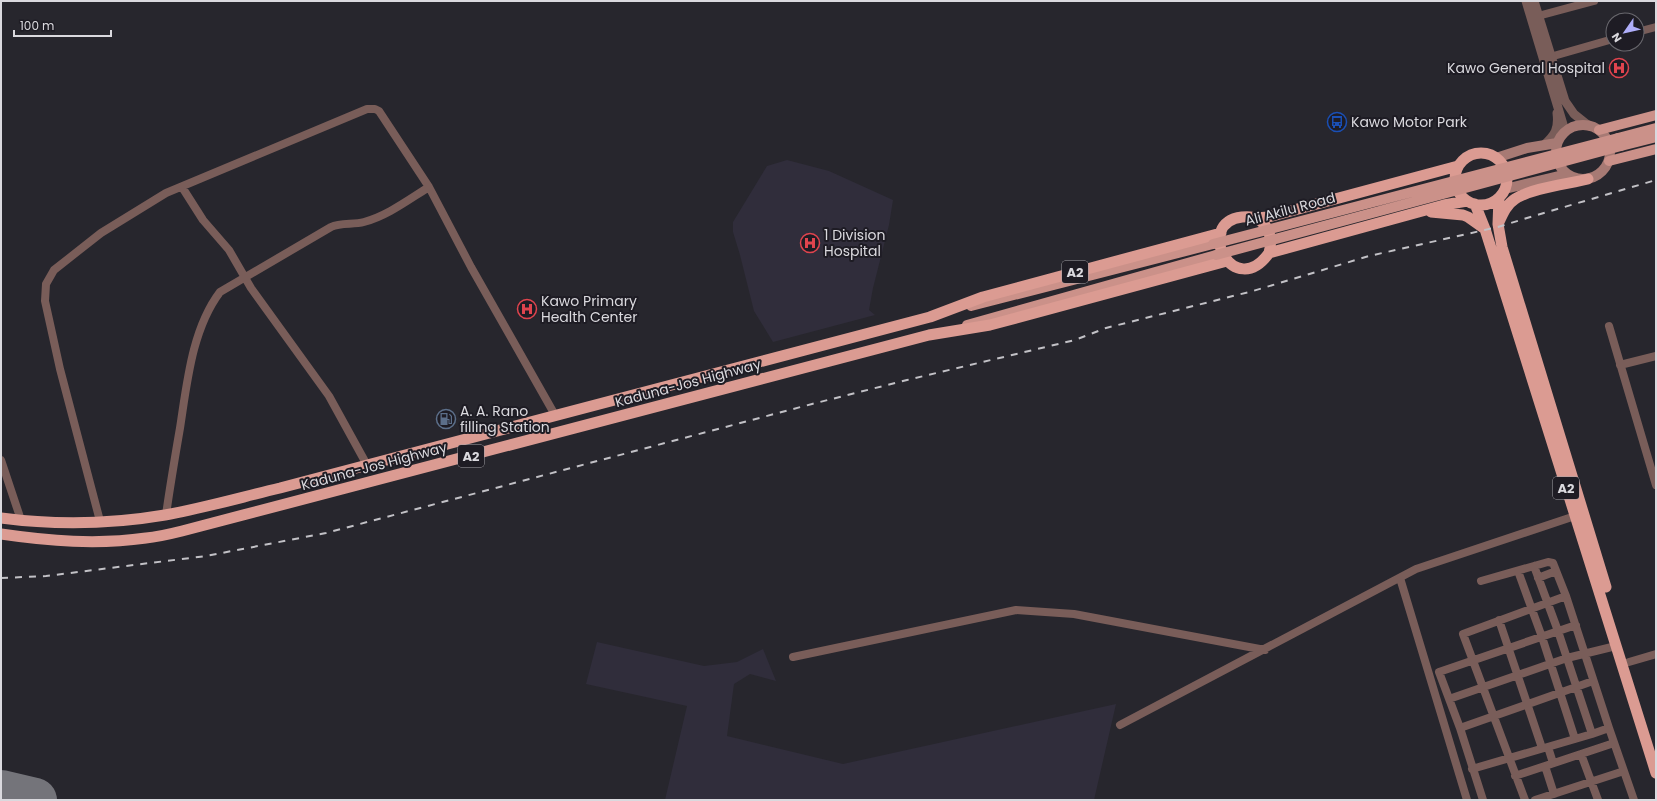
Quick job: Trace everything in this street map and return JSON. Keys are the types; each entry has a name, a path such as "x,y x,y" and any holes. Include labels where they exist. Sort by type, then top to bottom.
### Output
{"highway":[{"path":"1256,218 1265,224 1270,233 1272,243 1269,253 1263,261 1255,267 1245,268 1235,266 1227,261 1222,253 1219,242 1221,233 1229,222 1237,217 1268,217 1458,166 1465,158 1475,153 1486,153 1496,158"},
{"name":"A2","path":"1496,158 1502,164 1506,173 1506,182 1502,193 1498,224 1502,247 1629,662 1648,733 1656,754"},
{"name":"A2","path":"1458,166 1455,175 1456,185 1460,194 1471,202 1485,230 1656,772"},
{"path":"1498,224 1506,207 1515,199 1534,192 1588,179"},
{"path":"1269,253 1424,211 1471,202 1484,205 1492,202 1502,193"},
{"path":"1424,211 1463,215 1485,230"},
{"name":"A2","path":"927,317 982,297 1221,233"},
{"name":"A2","path":"932,334 990,325 1227,261"},
{"path":"927,317 932,334"},
{"name":"Kaduna-Jos Highway","path":"1,518 21,520 100,521 166,515 280,488 927,317"},
{"name":"Kaduna-Jos Highway","path":"1,534 73,542 146,538 182,531 932,334"}],"main road":[{"path":"1599,130 1656,115"},
{"path":"1573,126 1589,126 1599,130 1607,139 1610,150 1609,161 1601,173 1588,179 1577,179 1567,174 1559,165 1556,154 1557,143 1565,131 1573,126"},
{"name":"Ali Akilu Road","path":"932,334 1620,142 1656,128"},
{"name":"Ali Akilu Road","path":"927,317 1620,142 1656,137"},
{"path":"1496,158 1557,143"},
{"path":"1609,161 1656,149"},
{"path":"1502,193 1567,174"}],"street":[{"path":"1526,1 1565,131"},
{"path":"1534,1 1550,57 1569,108 1589,126"},
{"path":"1538,16 1594,1"},
{"path":"1645,30 1656,27"},
{"path":"1550,57 1605,41"},
{"path":"1544,145 1554,136 1558,122 1555,98"},
{"path":"100,521 60,369 45,301 46,284 54,270 101,233 166,193 367,109 375,109 379,111 429,187 471,268 555,415"},
{"path":"182,187 203,220 230,250 251,288 328,396 367,465"},
{"path":"166,515 187,382 204,319 210,305 220,292 298,248 336,224 356,224 365,222 385,214 429,187"},
{"path":"1609,326 1656,485"},
{"path":"1620,366 1656,356"},
{"path":"1,460 21,520"},
{"path":"1120,725 1416,569 1575,516"},
{"path":"1481,581 1518,570 1550,562 1552,563 1566,596 1584,654 1634,800"},
{"path":"1534,566 1558,631 1592,734"},
{"path":"1518,570 1542,636 1575,739"},
{"path":"1538,578 1556,571"},
{"path":"1400,578 1467,800"},
{"path":"1525,800 1508,758 1463,634 1566,596"},
{"path":"793,657 1016,610 1074,614 1264,650"},
{"path":"1499,620 1528,704 1545,747 1554,764"},
{"path":"1482,800 1460,728 1439,672 1576,625"},
{"path":"1449,699 1567,658 1616,646"},
{"path":"1629,662 1656,654"},
{"path":"1460,728 1593,681"},
{"path":"1472,769 1609,728"},
{"path":"1515,776 1614,743"},
{"path":"1581,754 1598,800"},
{"path":"1545,766 1554,794"},
{"path":"1535,800 1624,771"}],"shaded area":[{"name":"1 Division Hospital","path":"787,160 829,171 893,200 889,225 869,310 875,315 773,342 754,311 733,232 733,222 767,166"},
{"path":"597,642 704,666 737,662 763,649 776,681 750,674 734,684 727,736 843,764 1116,704 1094,800 665,800 687,706 586,684"}],"runway":[{"path":"1,792 35,800"}],"railway":[{"path":"1,578 46,576 206,556 326,533 812,404 1075,340 1106,328 1253,291 1369,256 1498,227 1656,180"}],"place":[{"name":"Kawo General Hospital","path":"1619,68"},
{"name":"Kawo Motor Park","path":"1337,122"},
{"name":"1 Division Hospital","path":"810,243"},
{"name":"Kawo Primary Health Center","path":"527,309"},
{"name":"A. A. Rano filling Station","path":"446,419"}]}
